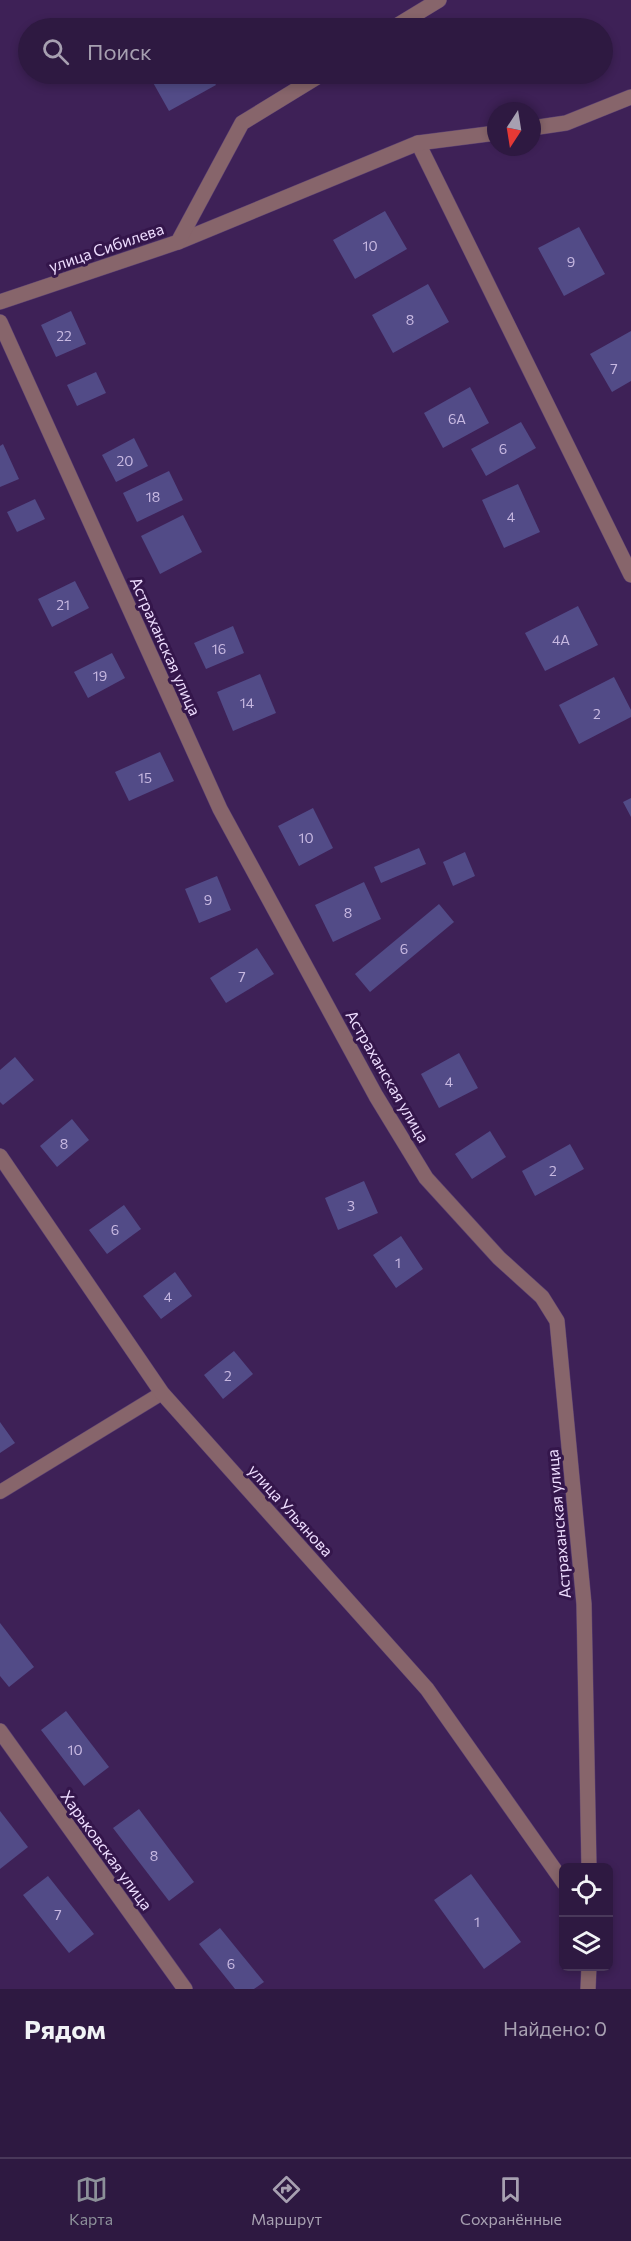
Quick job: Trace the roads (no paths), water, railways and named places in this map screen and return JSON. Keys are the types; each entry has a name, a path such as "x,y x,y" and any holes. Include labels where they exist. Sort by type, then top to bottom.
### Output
{"street":[{"path":"409,18 439,0"},
{"name":"улица Сибилева","path":"0,302 178,242 242,123 305,84"},
{"path":"541,127 566,123 631,98"},
{"path":"178,242 418,143 487,134"},
{"path":"418,143 631,575"},
{"name":"Астраханская улица","path":"0,322 220,809 376,1096 426,1178 499,1258 543,1297 557,1322 584,1604 589,1863"},
{"name":"улица Ульянова","path":"0,1156 162,1393 428,1689 559,1876"},
{"name":"Харьковская улица","path":"0,1731 185,1989"},
{"path":"588,1989 589,1971"}],"lane":[{"path":"0,1492 162,1393"}]}
